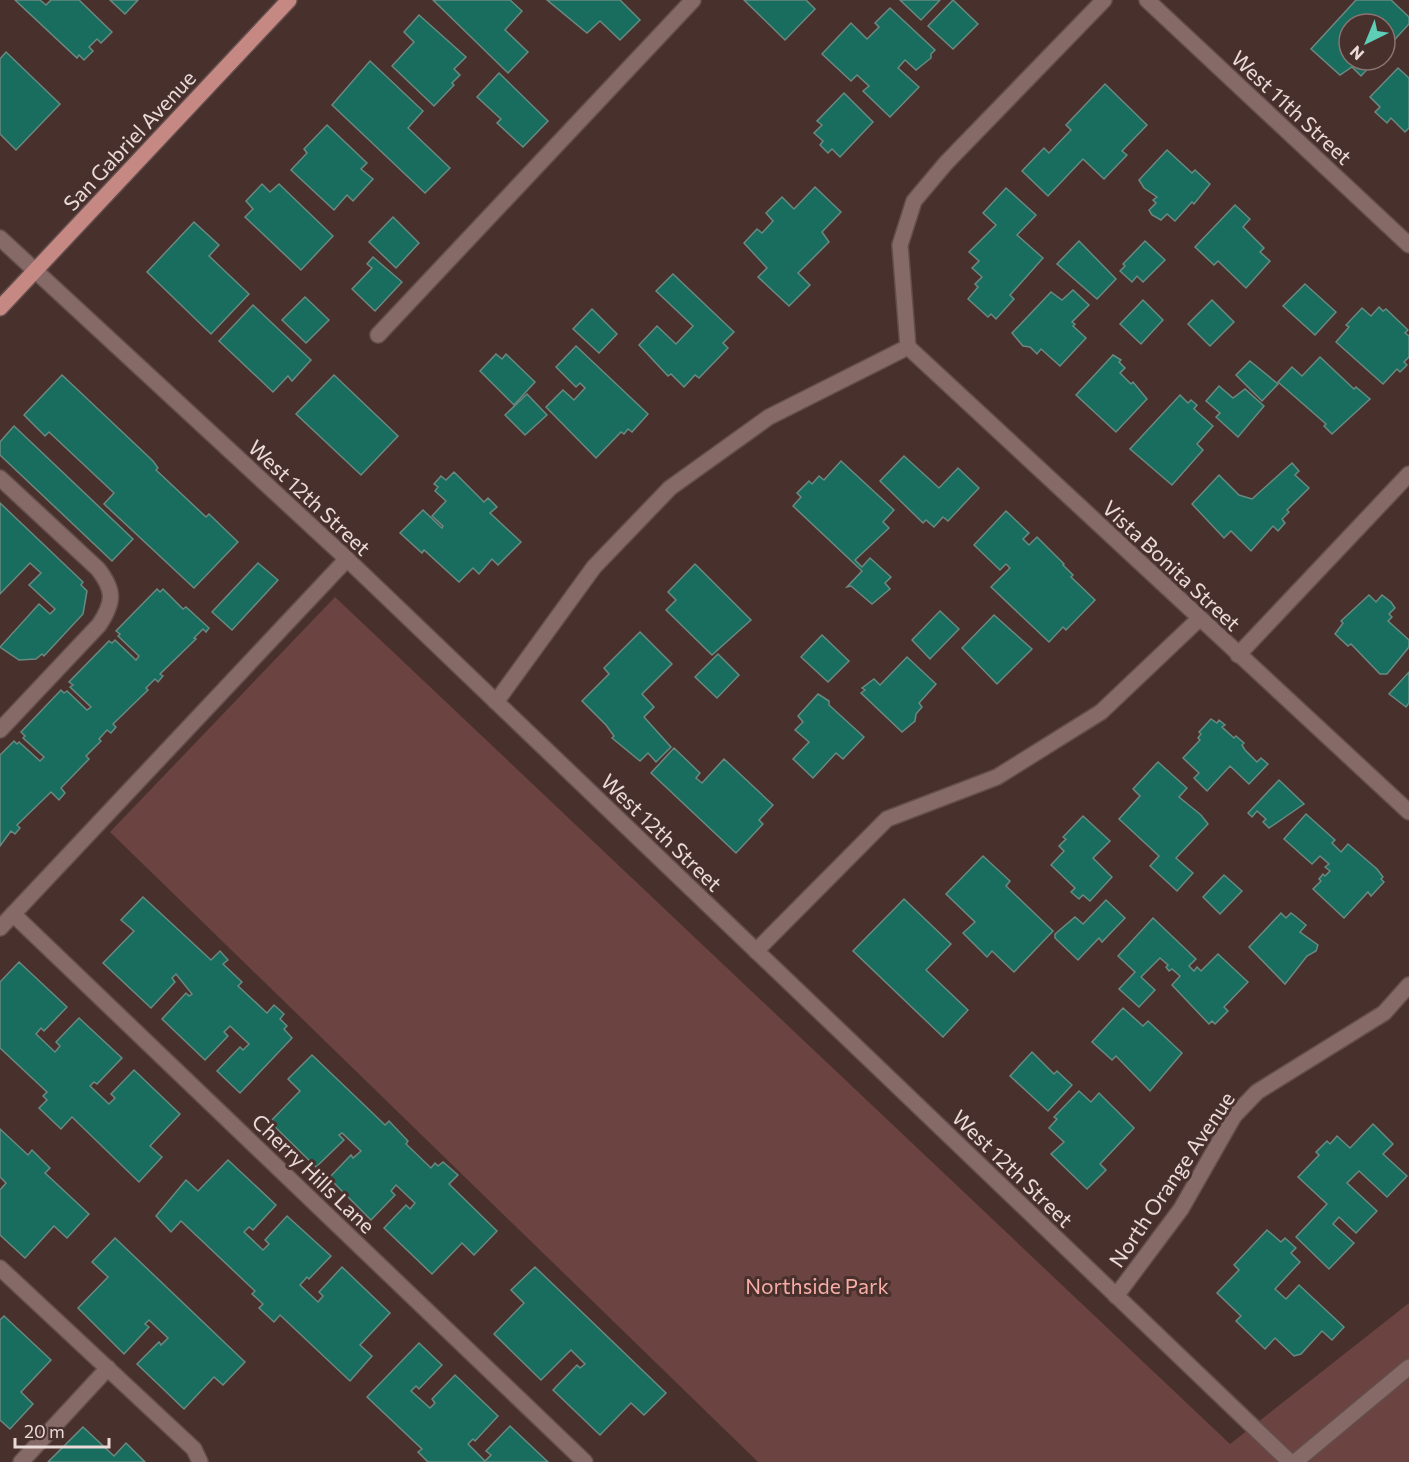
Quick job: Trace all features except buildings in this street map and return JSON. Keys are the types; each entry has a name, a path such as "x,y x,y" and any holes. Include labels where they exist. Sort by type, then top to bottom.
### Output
{"main road":[{"name":"San Gabriel Avenue","path":"0,308 289,0"}],"street":[{"path":"378,335 693,0"},
{"path":"496,702 594,567 670,488 769,417 908,347 900,245 914,201 946,163 1104,0"},
{"name":"West 11th Street","path":"1147,0 1409,245"},
{"name":"West 12th Street","path":"0,238 347,559 1290,1462"},
{"name":"Vista Bonita Street","path":"908,347 1409,812"},
{"path":"1238,655 1409,474"},
{"path":"0,478 98,569 108,581 112,595 109,610 99,625 0,730"},
{"path":"0,928 347,559"},
{"path":"756,951 887,819 997,777 1101,712 1199,619"},
{"name":"Cherry Hills Lane","path":"13,914 585,1462"},
{"name":"North Orange Avenue","path":"1116,1296 1180,1209 1242,1108 1257,1092 1384,1013 1409,985"},
{"path":"0,1268 194,1449 200,1462"},
{"path":"1295,1462 1409,1367"},
{"path":"21,1462 108,1368"}],"green space":[{"name":"Northside Park","path":"335,597 1230,1444 1409,1303 1409,1462 758,1462 110,832"}]}
